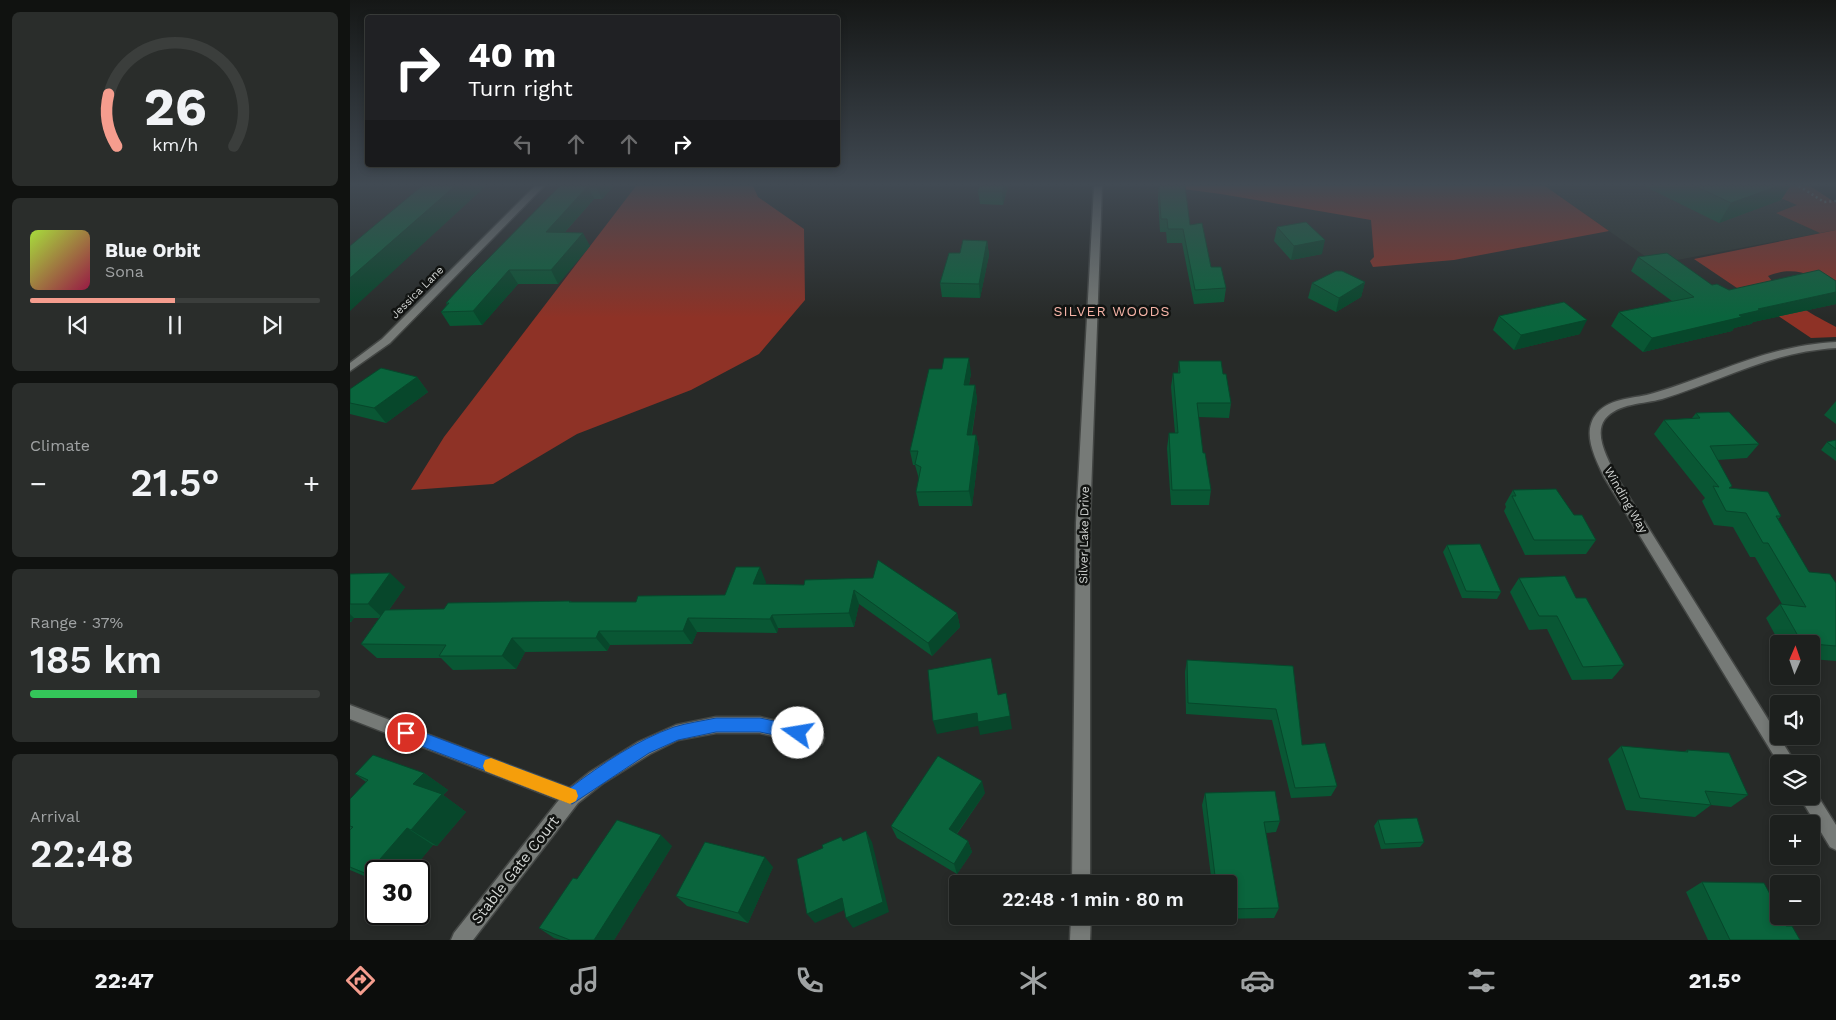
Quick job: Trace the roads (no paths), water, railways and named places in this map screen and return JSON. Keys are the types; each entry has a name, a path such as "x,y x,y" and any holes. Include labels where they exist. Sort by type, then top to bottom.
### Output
{"street":[{"name":"Jessica Lane","path":"350,368 386,340 496,230"},
{"name":"Silver Lake Drive","path":"1081,875 1083,523 1096,230"},
{"name":"Winding Way","path":"1782,755 1610,477 1595,437 1596,425 1602,416 1611,409 1625,404 1656,397 1736,367 1786,352 1836,345"},
{"name":"Stable Gate Court","path":"461,940 572,797 596,778 644,748 676,733 716,725 760,725 816,738"},
{"path":"1814,805 1836,841"},
{"path":"1080,925 1080,940"}],"lane":[{"path":"350,712 572,797"}],"district":[{"name":"SILVER WOODS","path":"1112,311"}]}
